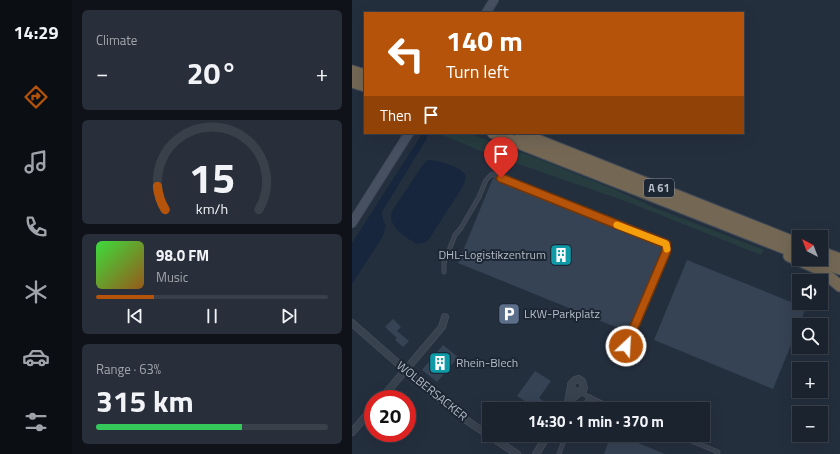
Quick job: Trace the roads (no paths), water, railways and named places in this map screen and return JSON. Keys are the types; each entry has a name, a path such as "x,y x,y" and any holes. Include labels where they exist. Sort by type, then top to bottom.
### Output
{"highway":[{"path":"352,71 364,75"},
{"path":"352,82 364,86"},
{"name":"A 61","path":"496,134 792,251"},
{"name":"A 61","path":"523,134 792,241"},
{"name":"A 61","path":"664,201 683,213 808,263 820,270 840,286"},
{"path":"828,255 840,259"},
{"path":"828,265 840,269"}],"main road":[{"path":"487,12 494,0"},
{"path":"352,223 408,134"}],"street":[{"path":"388,390 442,327 445,317"},
{"name":"WOLBERSACKER","path":"352,323 434,395 516,454"},
{"path":"580,379 584,385 582,390 568,402 573,381 580,379"},
{"path":"571,387 574,391 582,390"},
{"path":"352,432 364,418"},
{"path":"536,454 544,442"}],"lane":[{"path":"444,272 444,262 455,235 461,228 479,198 486,180 492,174 664,243 667,246 666,252 626,346"},
{"path":"582,390 585,394 600,402"},
{"path":"587,402 590,397"},
{"path":"559,454 563,442"},
{"path":"694,442 718,452 717,454"}],"water":[{"path":"422,134 427,135 427,138 382,212 383,221 386,225 383,236 352,284 352,243"},
{"path":"428,160 437,161 459,169 465,175 465,180 462,188 429,239 424,243 417,244 398,230 392,222 391,216 392,211 424,163"}],"place":[{"name":"DHL-Logistikzentrum","path":"561,255"},
{"name":"LKW-Parkplatz","path":"509,314"},
{"name":"Rhein-Blech","path":"440,363"}]}
